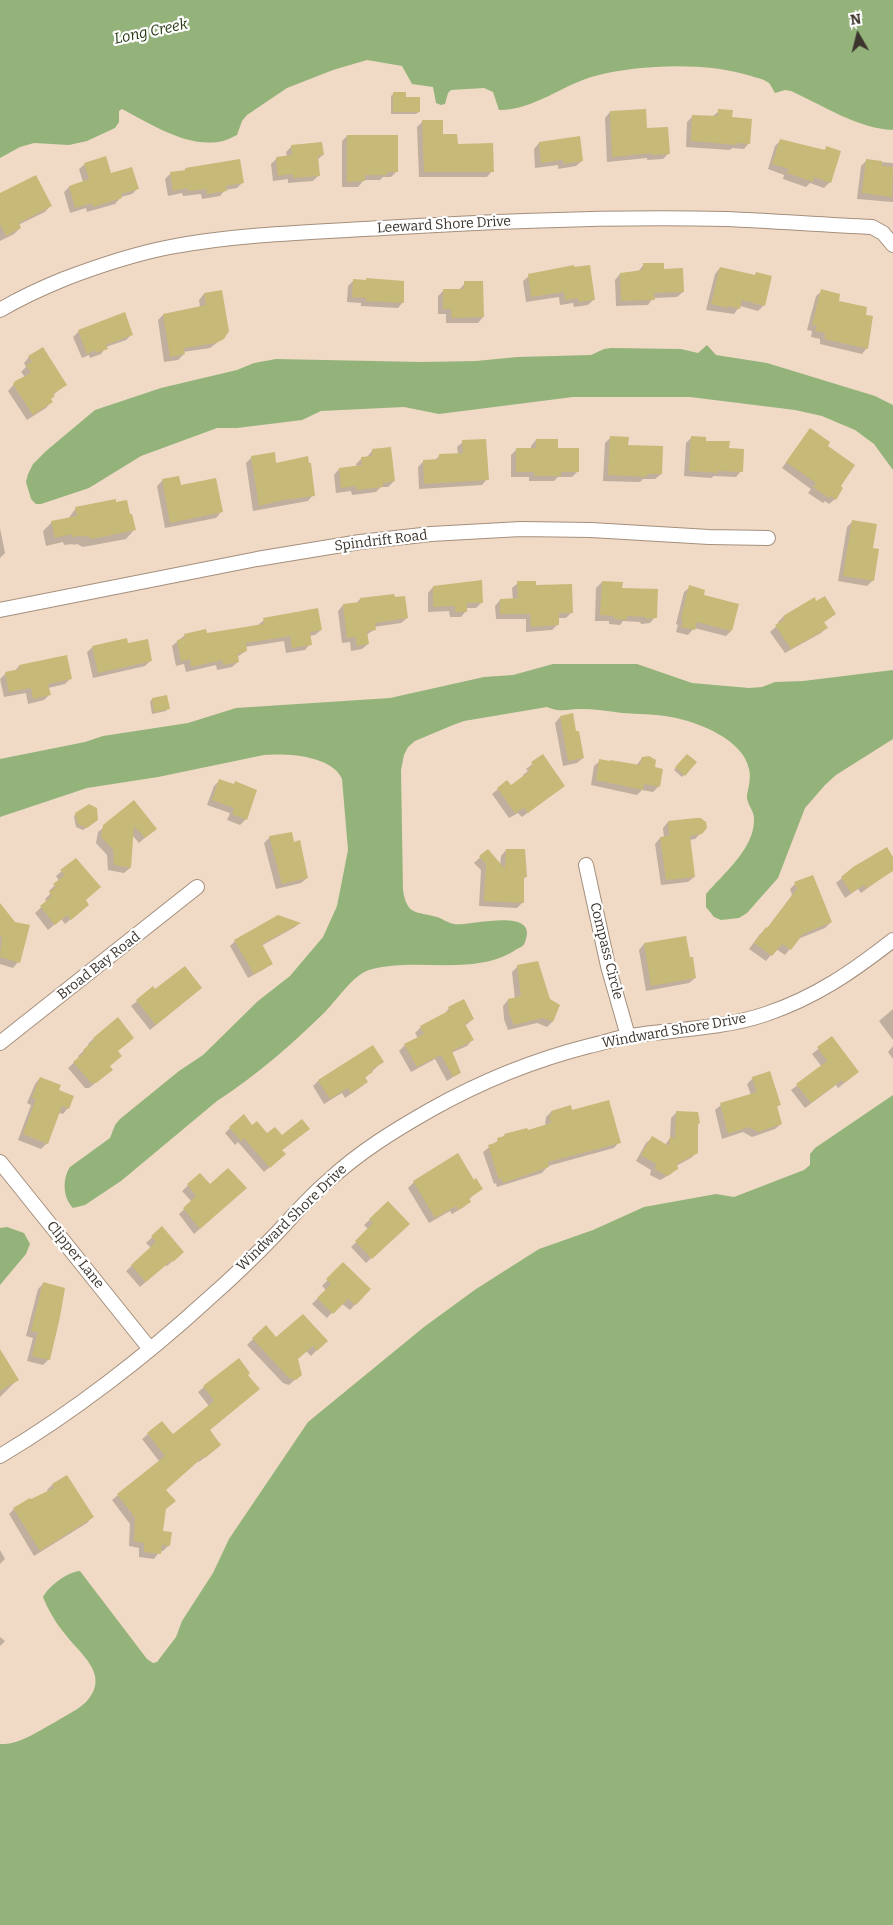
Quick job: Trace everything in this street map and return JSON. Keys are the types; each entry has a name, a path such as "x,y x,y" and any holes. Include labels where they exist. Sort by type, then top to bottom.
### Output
{"street":[{"name":"Leeward Shore Drive","path":"0,310 41,288 128,257 171,247 214,241 317,232 470,223 598,219 726,219 872,227 884,232 893,245"},
{"name":"Spindrift Road","path":"0,610 257,559 360,542 431,534 521,529 591,530 709,537 768,538"},
{"name":"Compass Circle","path":"586,865 608,966 628,1036"},
{"name":"Broad Bay Road","path":"1,1040 197,887"},
{"name":"Windward Shore Drive","path":"0,1456 47,1426 150,1348 206,1301 259,1251 326,1182 361,1152 435,1107 524,1065 559,1054 628,1036 731,1024 765,1015 829,987 893,940"},
{"name":"Clipper Lane","path":"0,1162 150,1348"}],"water":[{"name":"Long Creek","path":"0,0 893,0 893,130 880,129 854,121 791,91 785,90 775,93 765,80 734,71 715,68 674,66 613,72 583,80 524,106 499,110 493,92 484,88 451,90 448,93 445,104 441,105 436,103 433,87 412,84 402,66 367,60 333,70 287,88 247,115 242,121 237,135 223,141 210,143 170,134 122,109 119,111 119,122 115,128 87,141 69,145 34,143 20,147 0,158"},
{"path":"707,345 716,355 767,363 875,396 893,405 893,470 874,444 855,430 822,416 795,410 690,397 573,397 439,414 404,407 321,411 302,420 237,428 217,428 141,456 89,488 41,504 36,504 31,499 26,482 33,464 95,410 161,388 237,370 254,363 276,359 422,362 476,361 517,357 591,355 611,348 681,349 698,353"},
{"path":"553,664 637,664 692,683 749,688 762,687 775,682 803,681 893,670 893,739 836,775 825,785 805,808 778,878 747,913 739,918 721,920 714,917 706,907 706,894 744,851 753,831 754,817 747,798 750,775 745,758 729,741 718,734 694,723 665,716 590,709 560,710 547,707 464,721 415,741 408,747 404,755 401,770 403,890 407,904 418,913 437,917 454,924 500,920 522,924 527,931 524,944 500,958 482,963 387,966 363,973 351,982 325,1012 287,1048 260,1070 217,1101 121,1181 85,1205 73,1208 67,1199 65,1188 67,1172 70,1167 110,1138 115,1125 120,1119 179,1071 203,1055 258,1001 290,976 323,937 337,906 348,850 342,779 337,771 319,760 296,755 264,755 158,777 87,788 0,817 0,759 85,742 103,736 188,723 236,708 390,698 484,677 513,675"},
{"path":"893,1095 893,1925 0,1925 0,1744 22,1740 76,1710 86,1702 93,1692 96,1683 94,1674 85,1657 58,1625 45,1602 43,1597 54,1584 70,1574 80,1571 147,1659 153,1663 157,1662 176,1637 182,1621 213,1573 229,1539 308,1422 424,1327 476,1289 539,1249 593,1230 644,1207 716,1194 734,1197 804,1170 810,1165 810,1154 815,1148"},
{"path":"7,1227 24,1233 30,1244 26,1254 0,1285 0,1228"}],"building":[{"path":"393,92 406,92 406,97 420,97 420,112 393,112"},
{"path":"646,109 647,128 668,127 670,154 652,155 652,153 612,157 610,111"},
{"path":"718,109 733,110 732,117 752,119 750,144 737,143 737,145 691,141 692,115 718,116"},
{"path":"422,120 443,120 443,134 457,134 458,144 493,143 494,172 424,172"},
{"path":"347,135 398,135 398,172 387,172 387,175 365,175 365,181 347,182"},
{"path":"580,136 583,161 564,164 563,160 541,163 539,142"},
{"path":"780,139 825,150 826,146 841,151 831,183 814,177 813,182 787,173 789,169 772,164"},
{"path":"322,142 324,155 318,156 320,176 293,178 293,174 278,176 276,157 292,155 291,145"},
{"path":"106,156 111,173 132,167 139,189 121,194 122,198 93,207 92,203 75,208 69,186 89,179 84,163"},
{"path":"240,159 244,183 226,186 227,191 207,194 206,189 188,191 188,188 173,191 170,172"},
{"path":"866,159 882,161 882,166 893,167 892,197 862,193"},
{"path":"36,175 52,206 19,223 21,228 6,236 0,224 0,193"},
{"path":"643,263 664,263 664,269 683,268 684,292 654,293 655,300 621,301 620,273 643,270"},
{"path":"574,265 574,267 590,265 595,300 579,302 578,298 565,300 564,292 531,297 528,274"},
{"path":"720,267 755,275 756,272 772,276 765,306 742,300 740,309 711,304"},
{"path":"366,278 404,281 404,303 366,301 366,298 352,297 353,279 366,280"},
{"path":"464,281 483,281 484,317 452,318 451,309 443,309 443,289 464,289"},
{"path":"821,289 840,294 839,301 867,307 866,315 873,316 868,349 825,339 825,333 815,331 817,325 812,325"},
{"path":"222,290 229,331 224,339 216,343 184,348 185,354 170,357 163,314 206,305 204,293"},
{"path":"125,312 133,335 106,345 108,349 96,353 95,350 87,354 78,330"},
{"path":"43,347 67,385 53,394 55,396 51,399 53,402 33,415 13,384 15,381 31,373 26,365 32,362 28,356"},
{"path":"810,428 830,442 828,446 855,465 841,486 843,488 836,500 831,496 829,498 813,487 816,483 786,462"},
{"path":"610,436 629,437 628,445 663,446 662,474 647,474 647,477 608,475"},
{"path":"691,436 706,437 706,441 730,441 729,448 744,449 743,472 689,471"},
{"path":"486,439 489,480 424,484 423,460 439,459 439,454 463,453 462,440"},
{"path":"536,439 558,439 558,448 579,448 579,472 561,472 561,476 534,476 534,472 516,472 516,448 536,448"},
{"path":"391,447 395,481 383,483 383,487 357,490 356,486 341,488 339,468 362,465 361,457 372,456 372,449"},
{"path":"275,452 276,463 308,456 309,463 311,463 315,496 283,500 259,506 251,456"},
{"path":"179,476 181,485 216,478 223,512 170,523 162,479"},
{"path":"116,499 116,502 127,500 136,530 92,539 87,536 72,537 72,534 55,538 51,521 77,516 75,507"},
{"path":"852,520 877,524 873,548 879,549 874,581 843,576"},
{"path":"482,580 483,603 467,603 467,612 455,612 455,606 433,607 433,586"},
{"path":"517,581 536,581 536,585 572,584 573,613 559,613 559,625 531,627 530,614 500,614 500,599 518,598"},
{"path":"602,581 623,582 622,588 658,589 657,618 646,619 645,617 627,616 627,620 614,619 614,616 600,615"},
{"path":"689,585 705,590 704,595 739,604 732,631 697,622 695,630 681,627"},
{"path":"394,594 395,597 405,596 408,618 375,623 376,630 367,631 369,644 357,646 356,637 347,638 343,604 360,602 360,598"},
{"path":"825,596 836,614 824,622 828,628 791,649 775,625 785,619 783,616 815,597 816,601"},
{"path":"318,608 322,630 310,632 312,645 292,648 290,636 246,643 247,651 238,654 239,662 223,665 222,660 191,667 190,659 181,661 177,640 185,638 184,634 206,629 207,633 264,624 263,618"},
{"path":"127,638 128,643 148,639 152,661 98,673 92,646"},
{"path":"67,655 72,679 48,684 51,695 33,699 31,688 9,692 5,672 20,669 19,665"},
{"path":"167,695 170,709 154,712 152,698"},
{"path":"573,713 576,731 579,731 584,758 568,761 560,716"},
{"path":"543,754 565,786 528,813 524,808 515,813 497,788 507,780 511,785 530,771 528,769 533,765 531,762"},
{"path":"687,754 697,762 685,776 675,767"},
{"path":"649,756 656,760 655,767 663,769 660,787 644,784 643,790 596,780 599,759 640,765 642,757"},
{"path":"219,779 234,784 235,781 257,790 247,820 232,814 234,808 212,800"},
{"path":"134,800 157,829 145,838 134,826 131,868 114,865 113,849 101,837 103,825"},
{"path":"89,804 97,808 98,820 87,828 78,824 75,813"},
{"path":"701,818 706,822 707,828 702,834 690,836 695,877 666,880 660,837 669,836 668,821"},
{"path":"292,832 294,842 300,840 308,878 282,884 269,836"},
{"path":"887,847 893,857 893,871 867,888 864,885 851,893 841,877 853,867"},
{"path":"488,849 505,869 506,849 525,849 527,877 524,877 524,903 484,901 486,864 479,856"},
{"path":"76,858 101,887 86,900 89,905 71,920 67,915 55,925 40,906 52,896 49,892 56,887 53,884 65,875 60,870"},
{"path":"813,875 832,922 803,934 791,950 782,944 772,956 754,943 797,889 794,882"},
{"path":"0,903 15,922 30,925 20,963 0,957 2,937 0,935"},
{"path":"278,915 301,923 262,944 273,964 254,974 234,940"},
{"path":"686,936 690,957 693,957 696,978 651,986 644,943"},
{"path":"538,961 550,999 560,1005 553,1022 543,1018 514,1025 509,1013 508,999 521,996 517,965"},
{"path":"185,966 202,988 156,1025 136,1000 153,986 155,989"},
{"path":"464,999 474,1019 465,1024 474,1040 452,1051 461,1073 453,1077 441,1055 417,1067 404,1044 424,1034 420,1026 450,1010 448,1007"},
{"path":"118,1017 134,1038 118,1051 122,1056 110,1066 113,1070 96,1083 91,1083 73,1062 85,1052 83,1050 94,1040 93,1038"},
{"path":"832,1036 859,1072 844,1083 842,1080 811,1103 796,1084 827,1061 817,1047"},
{"path":"373,1045 384,1062 371,1070 373,1072 365,1077 368,1082 351,1093 348,1088 330,1099 318,1080"},
{"path":"770,1071 781,1105 777,1106 782,1124 758,1132 749,1127 728,1134 720,1103 757,1092 752,1077"},
{"path":"40,1077 61,1085 59,1090 74,1096 69,1109 62,1106 48,1144 23,1134 36,1099 32,1098"},
{"path":"609,1100 621,1143 548,1162 549,1167 503,1183 501,1178 499,1180 488,1145 498,1142 497,1138 505,1136 504,1134 527,1128 528,1130 551,1123 549,1116 552,1115 551,1111 571,1105 572,1110"},
{"path":"676,1111 698,1112 700,1123 698,1124 698,1153 677,1164 678,1169 667,1176 655,1169 656,1164 641,1155 652,1136 669,1146 670,1136 675,1139"},
{"path":"244,1114 252,1125 257,1121 267,1133 275,1127 282,1135 302,1119 310,1129 282,1150 286,1154 270,1168 244,1138 241,1141 229,1127"},
{"path":"458,1153 474,1180 476,1178 483,1189 469,1198 471,1202 458,1210 456,1206 435,1218 413,1181"},
{"path":"228,1168 247,1188 200,1229 183,1208 196,1196 187,1184 200,1173 210,1184"},
{"path":"388,1201 410,1224 372,1259 355,1241 373,1223 369,1219"},
{"path":"162,1226 184,1252 146,1282 131,1265 156,1242 151,1236"},
{"path":"343,1262 371,1289 356,1305 348,1299 333,1314 317,1298 331,1284 326,1279"},
{"path":"43,1282 65,1288 50,1360 32,1356 38,1332 31,1331"},
{"path":"303,1314 328,1341 317,1351 313,1346 298,1359 302,1375 296,1380 289,1378 252,1338 266,1325 276,1337"},
{"path":"0,1349 19,1380 0,1391"},
{"path":"239,1358 250,1373 248,1375 260,1389 210,1430 221,1445 205,1458 204,1456 166,1490 176,1501 166,1509 163,1531 172,1532 170,1546 162,1545 161,1554 144,1552 144,1543 134,1541 135,1518 117,1494 165,1456 147,1433 162,1421 173,1434 214,1401 203,1386"},
{"path":"67,1475 94,1517 40,1551 13,1508 30,1498 54,1488 52,1484"}]}
